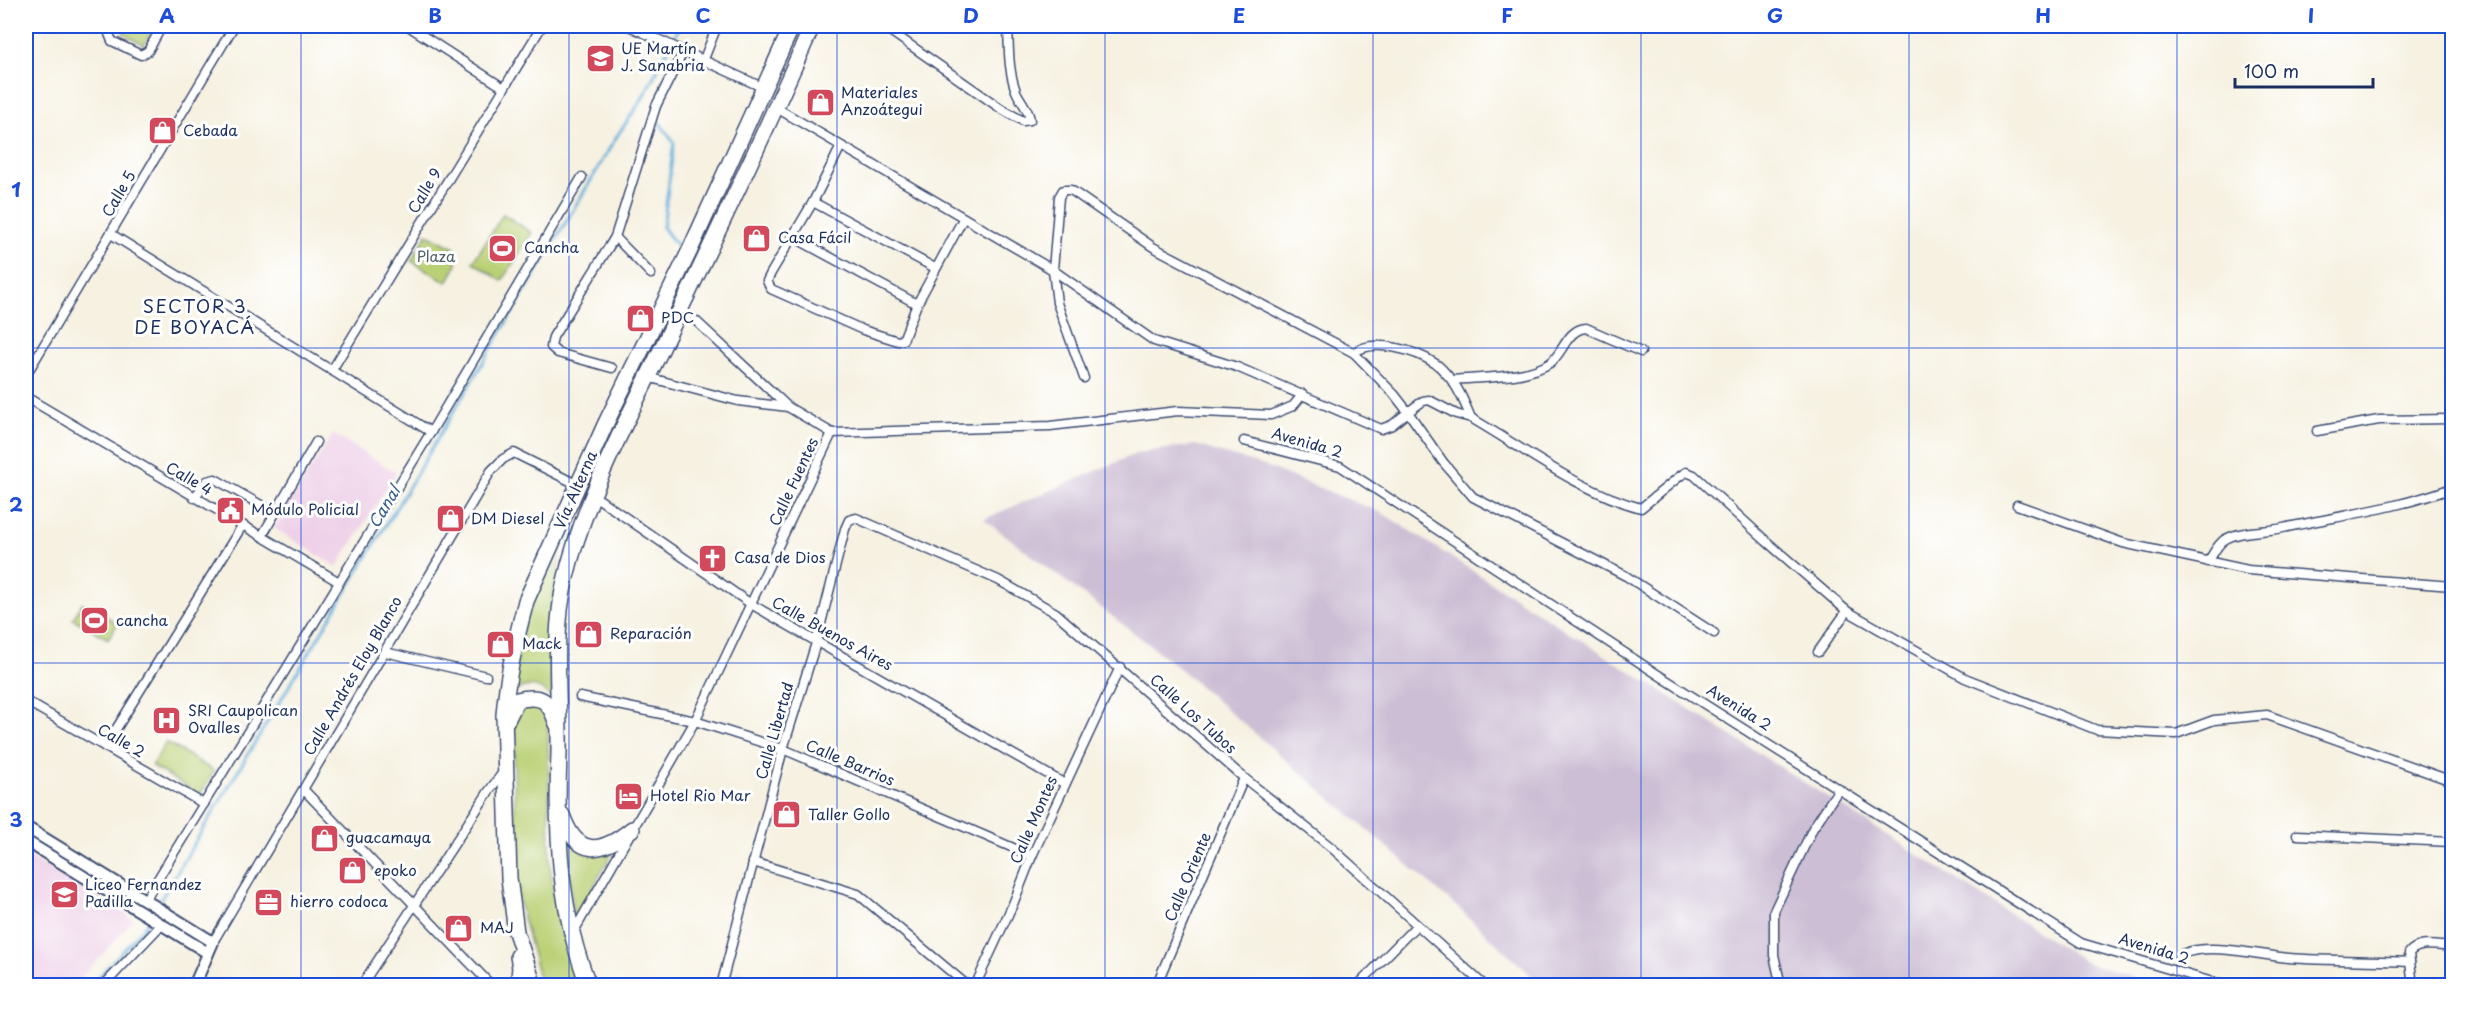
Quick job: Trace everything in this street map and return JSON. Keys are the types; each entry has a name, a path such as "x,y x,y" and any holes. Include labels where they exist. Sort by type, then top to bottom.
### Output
{"highway":[{"name":"Vía Alterna","path":"534,986 516,932 508,878 504,732 506,688 526,601 792,26"},
{"name":"Vía Alterna","path":"589,986 572,935 562,880 559,804 559,620 568,570 593,495 812,26"},
{"path":"504,732 508,714 518,700 532,697 544,700 552,710 559,733"},
{"path":"559,804 567,828 577,840 589,848 603,848 614,843 632,829"},
{"path":"516,932 520,968 518,986"}],"street":[{"path":"114,26 109,34 112,41 141,55 148,51 162,26"},
{"name":"Calle 5","path":"26,375 234,26"},
{"path":"408,26 504,87"},
{"name":"Calle 9","path":"332,370 542,26"},
{"path":"629,26 649,32 764,88"},
{"path":"704,59 717,26"},
{"path":"883,26 1000,108 1023,121 1030,120 1029,112 1017,93 1010,69 1008,26"},
{"path":"612,368 558,353 551,347 553,337 615,237 656,106 682,49"},
{"path":"775,107 1053,270 1154,341 1237,367 1381,429 1392,425 1423,400 1430,400 1456,414 1471,418 1559,472 1629,504 1641,507 1686,472 1694,475 1847,611 1965,678 2097,730 2176,734 2214,720 2267,715 2452,781"},
{"path":"842,146 813,202 767,281 771,289 863,330 898,341 903,340 917,304 963,219"},
{"path":"146,900 431,432 582,177"},
{"path":"1084,378 1058,303 1053,270 1059,197 1063,190 1071,190 1153,247 1354,354 1394,394 1443,462 1473,497 1626,576 1714,633"},
{"path":"813,202 935,268"},
{"path":"111,234 431,432"},
{"path":"615,237 651,274"},
{"path":"793,237 917,304"},
{"path":"696,321 788,407 832,433"},
{"path":"1452,380 1512,375 1541,368 1552,362 1574,333 1586,327 1641,352"},
{"path":"1354,354 1361,347 1372,344 1399,348 1436,364 1452,380 1471,418"},
{"path":"647,377 738,401 788,407"},
{"name":"Calle Fuentes","path":"572,935 695,721 832,433 1050,426 1178,411 1272,415 1293,406 1303,394"},
{"name":"Calle 4","path":"26,397 339,582"},
{"path":"2317,431 2379,420 2452,419"},
{"name":"Avenida 2","path":"1244,441 1340,466 1658,674 2081,943 2226,986"},
{"path":"262,536 316,442"},
{"name":"Calle Andrés Eloy Blanco","path":"194,986 213,942 491,471 503,459 514,453 578,485"},
{"path":"194,498 207,481 215,479 275,513"},
{"path":"2208,562 2217,547 2224,540 2235,535 2280,529 2425,499 2452,489"},
{"name":"Calle Buenos Aires","path":"593,495 751,604 1065,784"},
{"path":"2017,506 2123,543 2248,570 2452,586"},
{"name":"Calle Los Tubos","path":"849,520 856,518 998,580 1056,613 1244,778 1332,848 1485,986"},
{"name":"Calle Libertad","path":"721,986 783,749 816,643 849,520"},
{"path":"105,747 242,526"},
{"path":"1818,652 1847,611"},
{"path":"385,652 486,676"},
{"name":"Calle Montes","path":"975,986 1013,904 1032,856 1120,667"},
{"name":"Calle Barrios","path":"580,697 695,721 783,749 1032,856"},
{"name":"Calle 2","path":"26,701 204,804"},
{"path":"361,986 412,905 505,770"},
{"name":"Calle Oriente","path":"1156,986 1244,778"},
{"path":"1781,986 1774,955 1774,911 1813,828 1839,789"},
{"path":"303,790 492,986"},
{"path":"26,827 213,942"},
{"path":"2297,835 2452,842"},
{"path":"26,841 208,953"},
{"path":"753,862 858,894 968,986"},
{"path":"103,986 159,922"},
{"path":"1357,986 1417,925"},
{"path":"2413,986 2409,952 2413,947 2419,945 2452,947"},
{"path":"2182,954 2194,949 2203,949 2289,958 2410,962"}],"shaded area":[{"path":"333,434 396,473 337,567 274,528"},
{"path":"1195,445 1265,466 1382,513 2089,964 2160,985 1542,985 1457,907 1167,658 984,519 1138,453"},
{"path":"26,855 134,919 75,985 26,985"},
{"path":"737,971 780,985 732,985"}],"green space":[{"path":"127,26 155,26 144,45 123,33"},
{"name":"Cancha","path":"503,214 532,233 502,281 473,262"},
{"name":"Plaza","path":"427,234 456,249 457,264 447,282 411,261"},
{"path":"576,507 562,545 551,611 552,698 532,686 521,688 510,695 525,620"},
{"name":"cancha","path":"82,603 118,623 108,639 73,619"},
{"path":"523,703 539,704 548,718 550,866 556,909 580,985 541,985 520,906 515,864 514,713"},
{"path":"166,742 214,771 200,795 152,766"},
{"path":"566,838 615,847 574,923"}],"waterway":[{"name":"Canal","path":"158,904 617,136 641,101 678,26"},
{"path":"659,122 674,143 663,227 677,246"},
{"name":"Canal","path":"90,986 149,920"}],"place":[{"name":"UE Martín J. Sanabria","path":"600,58"},
{"name":"Materiales Anzoátegui","path":"820,102"},
{"name":"Cebada","path":"162,131"},
{"name":"Casa Fácil","path":"757,238"},
{"name":"Cancha","path":"503,248"},
{"name":"PDC","path":"640,318"},
{"name":"Módulo Policial","path":"230,510"},
{"name":"DM Diesel","path":"450,519"},
{"name":"Casa de Dios","path":"713,558"},
{"name":"cancha","path":"95,621"},
{"name":"Reparación","path":"589,634"},
{"name":"Mack","path":"501,644"},
{"name":"SRI Caupolican Ovalles","path":"167,720"},
{"name":"Hotel Rio Mar","path":"629,796"},
{"name":"Taller Gollo","path":"787,815"},
{"name":"guacamaya","path":"325,838"},
{"name":"epoko","path":"353,871"},
{"name":"Liceo Fernandez Padilla","path":"64,894"},
{"name":"hierro codoca","path":"269,902"},
{"name":"MAJ","path":"459,928"}],"district":[{"name":"SECTOR 3 DE BOYACÁ","path":"195,317"}]}
